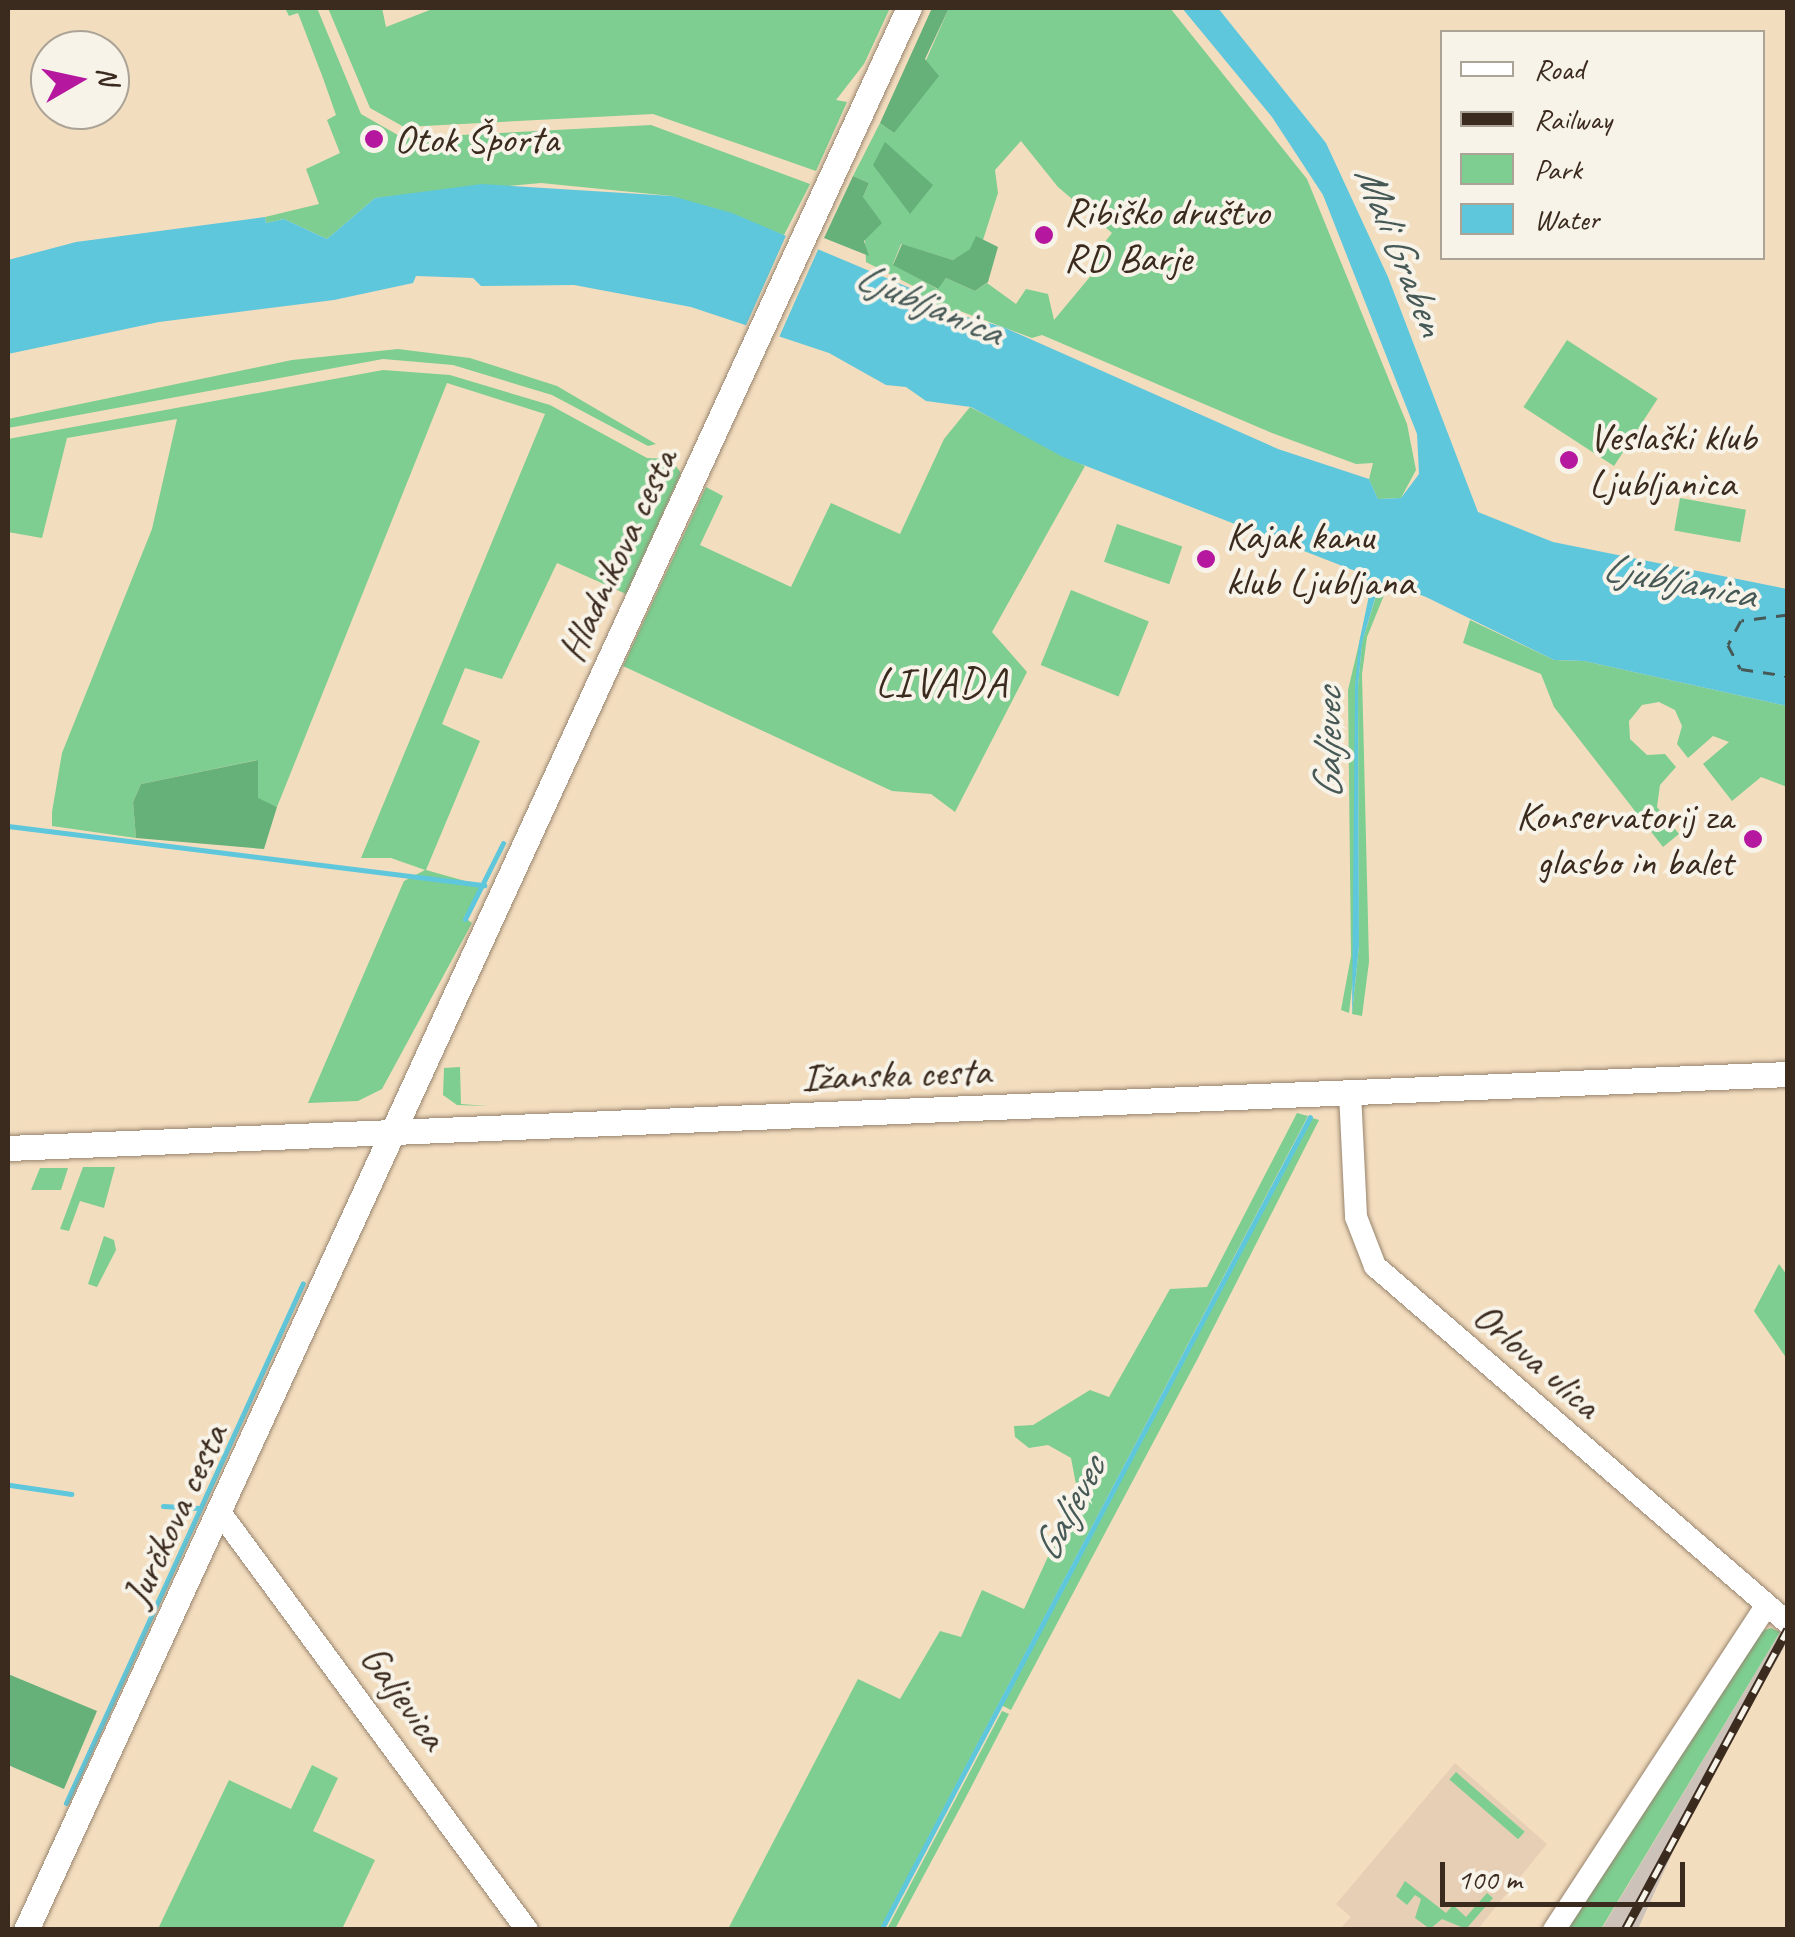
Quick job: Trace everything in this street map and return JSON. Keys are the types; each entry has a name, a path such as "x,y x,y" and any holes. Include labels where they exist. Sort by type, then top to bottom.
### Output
{"main road":[{"name":"Hladnikova cesta","path":"393,1132 908,8"},
{"name":"Ižanska cesta","path":"8,1148 1788,1074"},
{"name":"Jurčkova cesta","path":"26,1930 393,1132"}],"street":[{"name":"Orlova ulica","path":"1350,1092 1356,1217 1375,1266 1788,1623"},
{"name":"Galjevica","path":"219,1511 527,1930"},
{"path":"1554,1930 1765,1606"}],"shaded area":[{"path":"1780,1632 1787,1642 1689,1816 1638,1929 1601,1930"},
{"path":"1455,1763 1547,1844 1478,1929 1340,1929 1351,1917 1336,1904"}],"green space":[{"path":"285,8 317,8 361,114 403,138 651,125 810,184 784,235 672,196 541,183 375,198 327,239 284,219 266,223 265,217 319,204 306,169 340,153 327,120 336,115 323,78 298,13 289,16"},
{"path":"328,8 382,8 386,27 435,8 890,8 864,64 836,100 847,102 816,171 653,114 404,127 370,108"},
{"path":"932,8 949,8 925,59 939,76 894,133 880,123"},
{"path":"949,8 1170,8 1307,179 1407,424 1416,470 1401,498 1378,499 1369,479 1373,463 1356,464 1272,433 1042,335 1032,338 960,311 945,311 927,303 915,287 866,262 863,197 869,183 853,176 880,123 894,133","holes":["1021,141 1058,187 1112,233 1093,257 1099,266 1054,320 1048,294 1026,289 1016,304 987,283 975,291 946,278 937,289 893,264 901,244 953,260 982,243 998,193 995,170"]},
{"path":"885,142 933,185 910,214 873,165"},
{"path":"853,176 869,183 863,197 882,223 864,241 869,256 824,238"},
{"path":"976,236 998,247 988,282 975,291 946,278 938,289 893,265 902,244 953,260 970,249"},
{"path":"1567,340 1658,399 1614,466 1523,407"},
{"path":"398,349 470,358 557,386 656,444 648,446 552,395 453,365 383,359 8,428 8,419 292,360"},
{"path":"383,370 450,375 550,405 647,458 671,459 681,473 626,594 557,563 502,679 465,668 442,724 480,741 426,870 483,886 464,917 472,923 382,1089 358,1101 308,1103 404,881 425,870 391,858 361,858 545,414 447,383 277,807 258,799 257,760 141,784 133,802 136,838 52,826 52,812 62,753 152,529 177,419 67,438 42,538 8,532 8,439"},
{"path":"970,407 1085,466 992,632 1027,672 955,812 931,794 892,791 623,666 706,487 723,496 700,545 791,587 831,503 900,534 944,439"},
{"path":"1680,498 1746,510 1740,542 1674,530"},
{"path":"1117,524 1182,546 1169,584 1104,562"},
{"path":"1389,583 1367,637 1362,674 1369,962 1362,1016 1352,1014 1359,946 1358,686 1362,643 1378,589"},
{"path":"1071,590 1149,621 1119,697 1041,665"},
{"path":"1371,593 1355,686 1357,945 1349,1013 1341,1010 1351,956 1348,690"},
{"path":"1470,620 1554,660 1584,661 1787,706 1787,787 1761,777 1732,801 1703,764 1729,742 1713,736 1688,758 1677,744 1682,726 1675,710 1659,702 1642,705 1629,721 1630,739 1647,755 1665,754 1676,767 1660,785 1657,807 1679,834 1663,847 1554,707 1541,674 1463,643"},
{"path":"258,760 258,798 277,807 264,849 136,838 133,802 141,784"},
{"path":"460,1067 461,1104 488,1106 457,1105 443,1095 444,1068"},
{"path":"1297,1113 1308,1116 880,1929 728,1929 858,1679 900,1699 940,1631 961,1637 982,1590 1024,1609 1063,1524 1081,1511 1071,1458 1048,1445 1029,1448 1015,1437 1014,1426 1033,1425 1090,1390 1109,1397 1170,1289 1207,1287"},
{"path":"1312,1118 1319,1120 1198,1358 1011,1710 1001,1705"},
{"path":"83,1167 115,1167 104,1208 80,1201 69,1231 60,1229"},
{"path":"40,1168 68,1168 61,1190 31,1190"},
{"path":"104,1236 114,1240 116,1250 97,1287 88,1284"},
{"path":"1779,1264 1787,1275 1787,1359 1754,1311"},
{"path":"1771,1628 1780,1632 1601,1929 1563,1930 1762,1631"},
{"path":"8,1674 97,1711 64,1789 8,1765"},
{"path":"1002,1711 1009,1714 967,1795 895,1929 887,1929"},
{"path":"312,1765 338,1778 313,1831 375,1860 342,1929 158,1929 229,1780 291,1809"},
{"path":"1456,1772 1525,1832 1518,1839 1449,1780"},
{"path":"1405,1881 1446,1913 1453,1905 1466,1917 1487,1893 1493,1898 1466,1929 1442,1919 1430,1929 1415,1918 1421,1899 1415,1895 1407,1905 1396,1896"}],"water":[{"name":"Ljubljanica","path":"1182,8 1218,8 1326,143 1388,277 1478,512 1553,542 1787,589 1787,706 1584,661 1554,660 1426,597 1389,583 1378,588 1362,643 1358,686 1359,946 1352,1014 1355,686 1371,586 1363,574 1063,457 971,407 926,401 906,387 886,385 829,353 691,307 574,285 481,286 473,278 416,276 413,283 334,300 159,322 8,354 8,260 76,242 265,217 266,223 284,219 327,239 375,198 482,184 672,196 732,213 910,288 945,311 1003,327 1278,449 1369,479 1378,499 1401,498 1419,474 1417,434 1323,195 1272,117"}],"pier":[{"path":"788,231 820,245 776,344 744,330"}],"waterway":[{"path":"8,826 484,885"},
{"path":"465,919 503,843"},
{"name":"Galjevec","path":"881,1930 1310,1117"},
{"path":"66,1803 303,1283"},
{"path":"10,1485 71,1494"},
{"path":"163,1506 199,1508"}],"ferry route":[{"path":"1788,615 1741,621 1728,645 1741,669 1788,676"}],"railway":[{"path":"1625,1930 1788,1629"}],"place":[{"name":"Otok Športa","path":"374,139"},
{"name":"Ribiško društvo RD Barje","path":"1044,235"},
{"name":"Veslaški klub Ljubljanica","path":"1569,460"},
{"name":"Kajak kanu klub Ljubljana","path":"1206,559"},
{"name":"Konservatorij za glasbo in balet","path":"1753,839"}],"district":[{"name":"LIVADA","path":"942,683"}],"water label":[{"name":"Mali Graben","path":"1400,250"}]}
